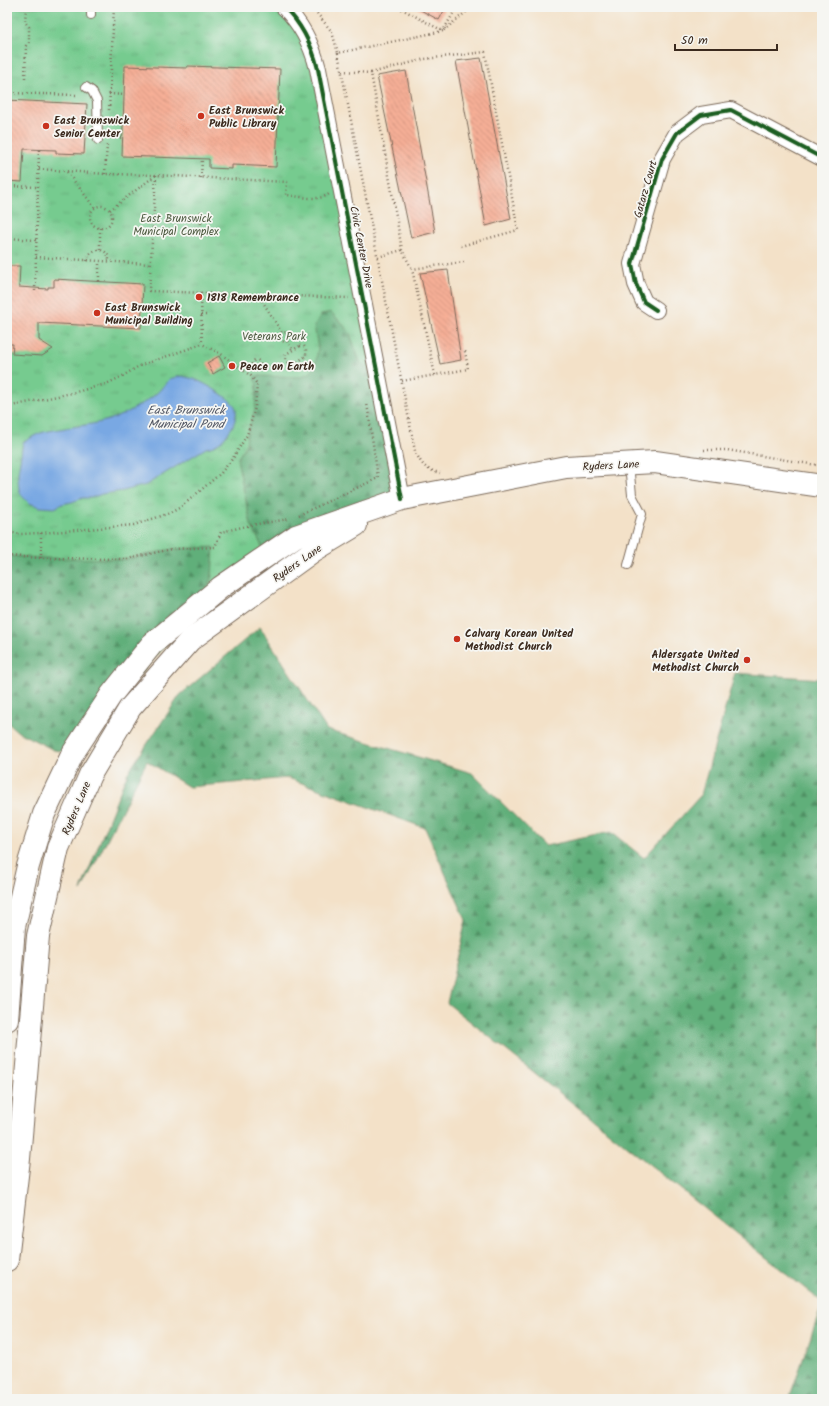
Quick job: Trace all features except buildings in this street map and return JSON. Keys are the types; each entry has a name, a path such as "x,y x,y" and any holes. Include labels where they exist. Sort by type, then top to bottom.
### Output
{"main road":[{"name":"Ryders Lane","path":"7,1020 14,927 28,866 44,814 74,753 110,695 152,644 221,587 296,536 402,498 566,467 655,462 822,486"},
{"name":"Ryders Lane","path":"7,1260 19,1159 38,936 58,848 90,775 130,708 190,640 313,551 402,498"}],"street":[{"name":"Civic Center Drive","path":"284,7 304,31 314,53 318,69 402,498"},
{"name":"Gatarz Court","path":"656,310 644,302 636,284 632,264 662,160 677,133 701,115 731,110 822,158"}],"lane":[{"path":"86,91 94,95 97,101 98,140"},
{"path":"628,565 642,514 632,495 629,464"}],"path":[{"path":"25,78 26,46 29,43 29,27 25,22 26,7"},
{"path":"109,116 114,7"},
{"path":"312,7 332,32 338,53 415,451 421,464 429,470 441,473"},
{"path":"398,7 443,31"},
{"path":"443,31 457,7"},
{"path":"338,53 443,31 472,7"},
{"path":"342,71 370,73 425,59 485,52 518,230 461,246"},
{"path":"370,73 402,250 412,269 435,376"},
{"path":"7,92 86,91"},
{"path":"109,94 124,95"},
{"path":"105,174 108,130"},
{"path":"108,137 122,138"},
{"path":"36,291 39,149"},
{"path":"202,159 202,178"},
{"path":"39,169 105,174 156,175 287,182 286,195 310,197 324,197 329,194 342,191"},
{"path":"67,172 95,208"},
{"path":"110,210 156,175"},
{"path":"156,175 149,290 349,298 350,305"},
{"path":"7,186 38,187"},
{"path":"102,206 110,210 112,215 111,222 106,228 96,227 91,222 90,214 95,208 102,206"},
{"path":"201,210 201,232"},
{"path":"100,228 100,249"},
{"path":"7,238 36,240"},
{"path":"87,261 89,254 92,251 100,249 108,254 109,262"},
{"path":"378,258 402,250"},
{"path":"36,257 150,264"},
{"path":"99,262 99,282"},
{"path":"412,269 464,262"},
{"path":"201,292 202,344"},
{"path":"257,294 282,333"},
{"path":"201,315 209,315"},
{"path":"282,333 286,332 289,334 289,338 287,340"},
{"path":"282,333 280,338 283,341 287,340"},
{"path":"287,340 293,350"},
{"path":"7,407 106,384 121,377 138,366 202,344 221,354 251,376 257,384 254,408 247,434 233,458 220,473 181,507 170,513 134,525 41,533 20,534 7,532"},
{"path":"300,346 304,346 307,352 306,356 293,365 287,362 285,358 286,354 293,350 300,346"},
{"path":"402,381 468,370 465,351"},
{"path":"297,516 378,478 366,399"},
{"path":"697,450 727,450 822,466"},
{"path":"7,556 127,559 172,549 215,547 221,532 251,525 290,519"},
{"path":"41,533 41,558"}],"green space":[{"name":"East Brunswick Municipal Complex","path":"7,7 284,7 304,31 379,381 360,362 349,331 331,312 322,314 314,326 318,348 315,367 310,373 301,377 256,376 254,379 257,384 255,408 247,435 246,445 237,459 251,525 267,556 201,604 212,576 214,547 172,549 127,559 9,556 9,533 7,532"},
{"path":"331,312 349,331 360,362 379,381 402,499 267,556 251,525 237,459 246,445 213,374 278,376 318,348 314,326 322,314"},
{"path":"215,547 212,576 201,604 73,753 54,750 18,732 7,722 7,556 127,559 172,549"},
{"path":"260,627 327,730 472,773 545,846 611,832 644,858 701,795 735,673 822,679 822,1302 447,1003 466,920 425,828 288,778 189,787 147,761 81,891 127,774 180,695"},
{"path":"822,1305 822,1399 789,1399"}],"water":[{"name":"East Brunswick Municipal Pond","path":"182,376 194,379 211,387 225,396 234,405 236,409 236,417 228,434 223,440 214,446 206,448 146,485 123,491 102,494 91,498 83,498 62,504 55,508 40,507 29,503 22,496 19,490 18,473 23,442 43,432 97,423 117,417 151,398 170,379"}],"cycle path":[{"path":"284,7 296,20 306,35 318,69 402,499"},
{"path":"656,310 644,302 636,284 632,264 662,159 677,133 701,115 731,110 822,158"}],"place":[{"name":"East Brunswick Public Library","path":"201,116"},
{"name":"East Brunswick Senior Center","path":"46,126"},
{"name":"1818 Remembrance","path":"199,297"},
{"name":"East Brunswick Municipal Building","path":"97,313"},
{"name":"Peace on Earth","path":"232,366"},
{"name":"Calvary Korean United Methodist Church","path":"457,639"},
{"name":"Aldersgate United Methodist Church","path":"747,660"}],"park label":[{"name":"Veterans Park","path":"274,336"}]}
